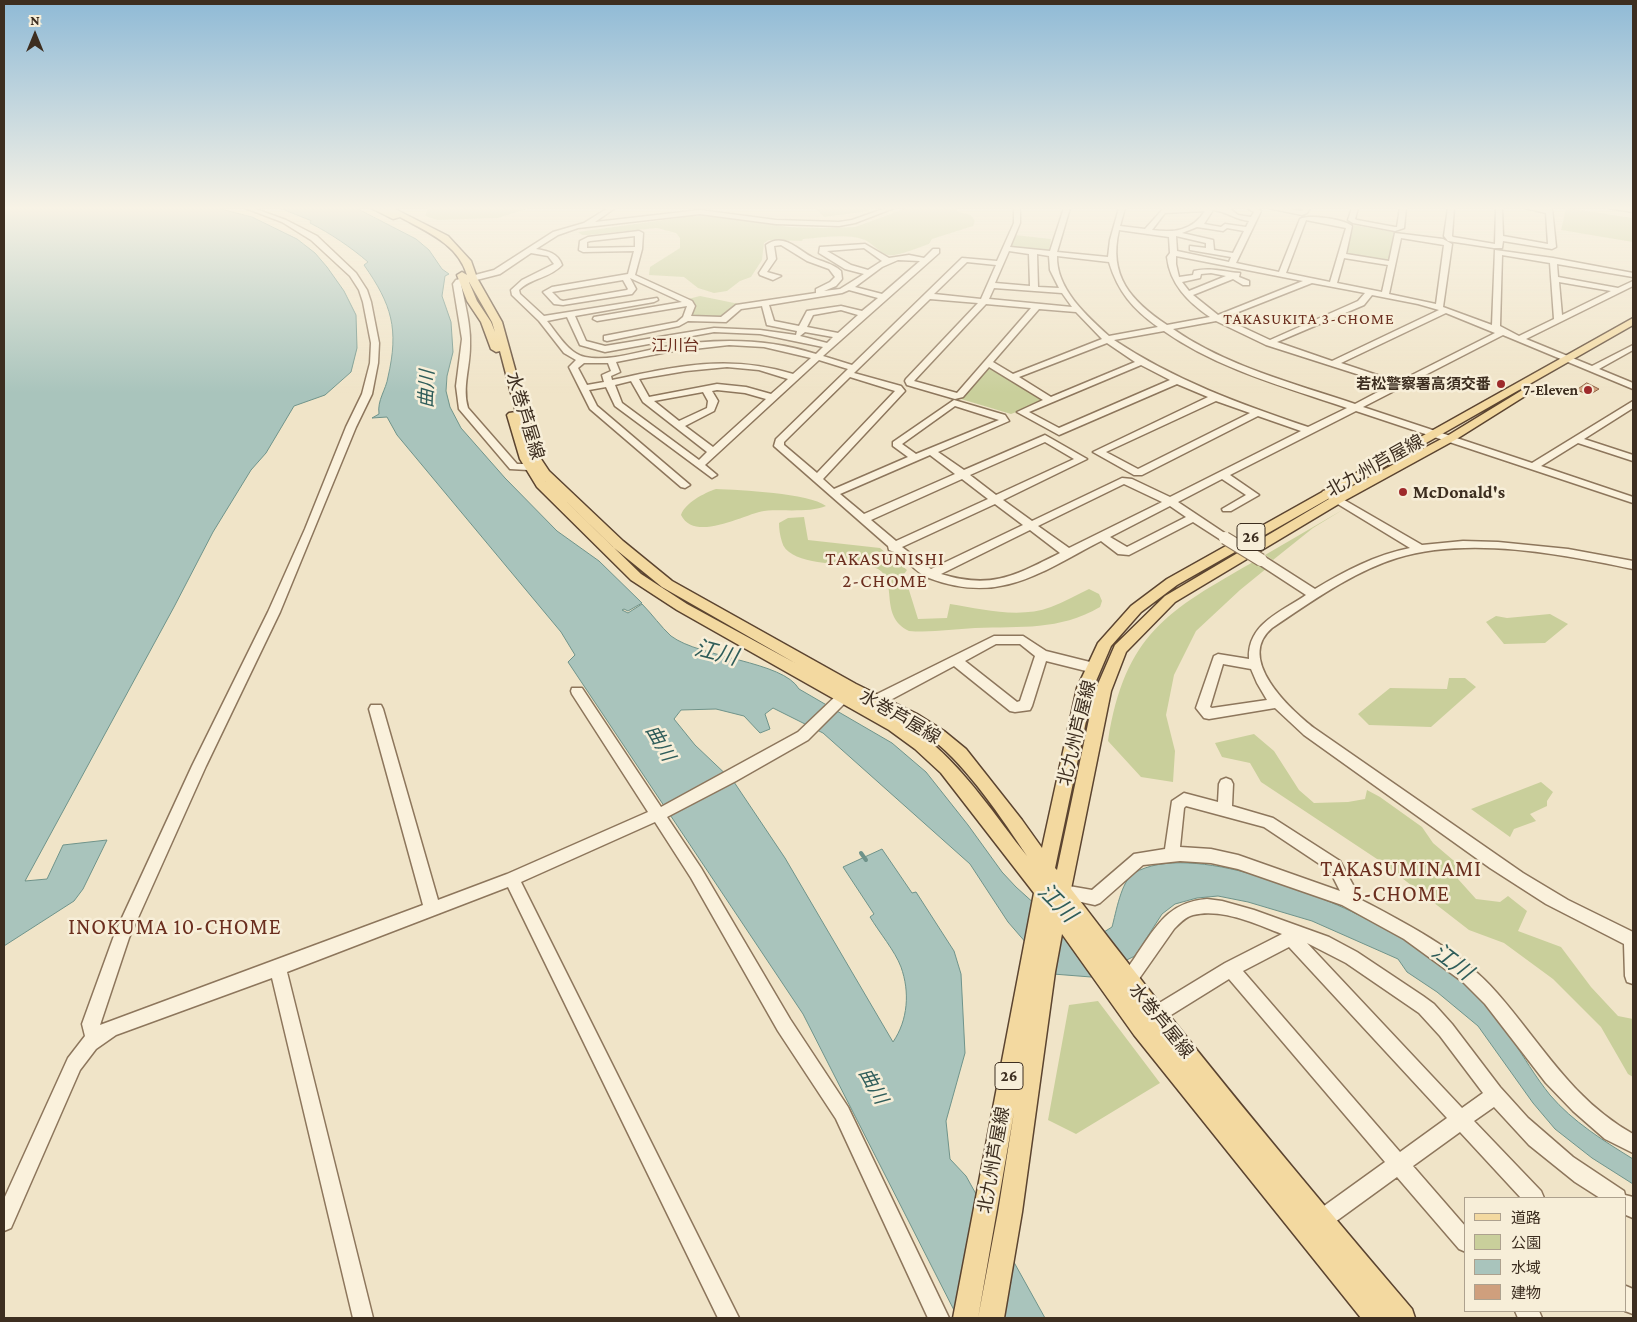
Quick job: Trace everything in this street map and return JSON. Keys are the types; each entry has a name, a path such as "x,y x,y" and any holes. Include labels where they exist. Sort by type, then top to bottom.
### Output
{"main road":[{"name":"水巻芦屋線","path":"462,270 497,322 533,456 544,473 618,544 667,584 876,701 911,718 938,735 960,754 1016,825 1046,870 1096,937 1118,976 1141,1028 1312,1226 1402,1318"},
{"name":"水巻芦屋線","path":"467,270 472,301 486,322 505,378 520,447 528,467 541,484 636,577 682,607 841,699 895,726 921,744 947,768 1058,917 1076,937 1156,1014 1312,1226 1377,1318"},
{"name":"北九州芦屋線","path":"965,1318 1046,870 1085,688 1105,643 1136,609 1172,582 1332,496 1451,438 1633,321"},
{"name":"北九州芦屋線","path":"990,1318 1010,1212 1045,972 1058,917 1103,691 1120,649 1170,598 1332,496 1435,433 1633,330"}],"street":[{"path":"94,1038 91,1024 121,938 202,758 274,612 332,478 350,427 367,394 374,363 374,337 363,290 347,270"},
{"path":"500,270 495,273 468,279 457,284 466,330 466,349 460,385 460,400 464,410 514,467 528,467"},
{"path":"552,270 522,283 515,290 516,295 542,319 567,351 582,360 716,354 795,378"},
{"path":"603,329 679,324 687,318 691,306 688,303 628,277 547,292 557,302 563,303 628,292 632,289 628,277 631,270"},
{"path":"765,270 763,273 773,278 777,276"},
{"path":"807,296 833,284 839,276 834,270"},
{"path":"857,270 869,273"},
{"path":"849,288 873,270"},
{"path":"699,465 914,270"},
{"path":"955,270 779,441 779,446 922,570 966,584 1010,583 1503,332"},
{"path":"997,270 984,301 909,381 910,383 956,396 960,395 989,364 1037,306"},
{"path":"1033,270 1034,289"},
{"path":"1055,270 1064,291 1084,319 1108,339 1142,362 1216,397 1308,431"},
{"path":"1114,270 1125,293 1164,328 1234,365 1633,500"},
{"path":"1173,270 1177,280 1188,294 1217,318 1269,343 1398,385"},
{"path":"1177,280 1189,280 1197,276 1197,273 1209,270 1225,272 1246,283"},
{"path":"1188,294 1250,270"},
{"path":"1256,270 1386,295 1443,309 1632,384"},
{"path":"1281,274 1283,270"},
{"path":"1333,284 1337,270"},
{"path":"1386,295 1391,270"},
{"path":"1443,309 1446,270"},
{"path":"1498,270 1496,327 1503,332"},
{"path":"1554,270 1558,320"},
{"path":"1608,270 1633,274"},
{"path":"1554,279 1618,290"},
{"path":"1012,377 1108,339 1217,318 1310,280"},
{"path":"1520,339 1633,283"},
{"path":"990,285 1064,291"},
{"path":"687,318 723,320 739,307 849,288 884,297"},
{"path":"1269,343 1361,302 1370,292"},
{"path":"928,296 1076,310"},
{"path":"542,319 654,300"},
{"path":"603,329 688,303"},
{"path":"765,303 770,323 839,336"},
{"path":"796,338 804,328 810,313 841,308 864,314"},
{"path":"1332,364 1443,309"},
{"path":"593,310 603,329 605,349 616,372 606,374 618,404 712,475"},
{"path":"570,314 583,343 605,349 714,330 760,332 829,346"},
{"path":"723,320 729,342"},
{"path":"583,389 634,379 716,354 729,342 764,344 818,357 898,388 900,391 817,479"},
{"path":"1593,369 1633,346"},
{"path":"582,360 573,368 593,407 603,418 685,485"},
{"path":"1142,362 1022,412 1059,432 1178,380"},
{"path":"989,364 1050,400"},
{"path":"634,379 646,400 713,452"},
{"path":"646,400 706,389 732,387 774,398"},
{"path":"679,425 711,409 713,401 706,389"},
{"path":"1216,397 1098,452 1138,473 1258,413"},
{"path":"833,492 915,458 931,451 1004,421 1002,417 954,403 896,444 915,458"},
{"path":"1532,467 1633,404"},
{"path":"863,518 1045,438 1082,458 893,546"},
{"path":"1576,440 1633,458"},
{"path":"931,451 1069,554"},
{"path":"1222,475 1254,495 1227,509"},
{"path":"931,574 1122,481 1128,481 1171,502 1315,595"},
{"path":"1332,496 1422,550"},
{"path":"1102,537 1122,551 1129,551 1194,517"},
{"path":"1633,565 1561,552 1504,546 1447,546 1384,558 1366,565 1315,595 1267,627 1259,634 1255,649 1256,665 1262,682 1277,703 1313,733 1425,814 1540,892 1633,940 1633,976"},
{"path":"876,701 994,640 1023,640 1042,655 1094,668"},
{"path":"955,660 1015,707 1025,706 1042,655"},
{"path":"1256,665 1218,659 1203,708 1209,714 1277,703"},
{"path":"577,691 662,812 784,1025 842,1113 939,1318"},
{"path":"4,1221 74,1064 82,1048 94,1038 111,1028 278,968 512,879 662,812 731,777 803,736 841,699"},
{"path":"376,709 432,908"},
{"path":"1225,810 1226,784"},
{"path":"1172,854 1177,804 1184,799 1268,822 1334,866 1350,894 1348,900"},
{"path":"1063,892 1095,898 1139,859 1172,854 1211,856 1238,862 1348,900 1410,934 1469,976 1491,998 1552,1077 1579,1105 1612,1132 1633,1144"},
{"path":"512,879 729,1318"},
{"path":"1118,976 1138,970 1169,924 1182,911 1201,907 1226,909 1256,916 1292,935 1324,942 1364,966 1427,1009 1454,1040 1495,1095 1535,1139 1577,1174 1615,1197"},
{"path":"1156,1014 1292,935"},
{"path":"1292,935 1533,1197"},
{"path":"278,968 363,1318"},
{"path":"1231,970 1464,1240"},
{"path":"1312,1226 1495,1095"}],"green space":[{"path":"650,270 756,270 751,277 740,281 727,291 714,293 698,288 684,277 649,275"},
{"path":"700,296 744,305 721,318 692,316 695,303 688,299"},
{"path":"987,368 993,368 1042,399 1043,402 1011,414 961,399"},
{"path":"716,489 790,495 805,498 826,506 804,510 764,511 708,527 697,527 688,523 681,515 686,506"},
{"path":"1344,509 1313,528 1273,560 1265,555"},
{"path":"804,517 808,540 880,548 907,570 904,574 918,619 947,618 950,604 1013,613 1039,611 1089,589 1099,594 1102,601 1100,607 1084,615 1054,624 926,632 909,631 900,625 894,617 887,582 884,574 878,569 812,561 793,554 786,549 781,540 779,523 788,518"},
{"path":"1255,561 1267,568 1196,631 1174,675 1166,715 1175,751 1173,782 1141,777 1108,741 1116,705 1126,675 1139,650 1155,630 1174,612 1197,595"},
{"path":"1550,614 1568,624 1545,643 1504,644 1486,622 1496,616 1507,618"},
{"path":"1449,678 1465,678 1476,687 1431,727 1369,725 1358,714 1390,688 1447,689"},
{"path":"1254,734 1274,751 1299,790 1314,803 1348,802 1365,799 1367,790 1422,827 1433,843 1460,866 1458,879 1476,899 1500,902 1508,896 1527,911 1518,931 1561,947 1591,987 1618,1016 1633,1019 1633,1077 1628,1074 1601,1027 1553,979 1504,943 1469,930 1380,861 1261,782 1250,763 1222,757 1215,743"},
{"path":"1541,782 1553,792 1547,801 1547,806 1530,814 1536,821 1514,829 1510,837 1471,809"},
{"path":"1098,1001 1160,1083 1076,1134 1048,1120 1069,1005"}],"water":[{"path":"4,270 329,270 344,291 356,315 357,348 351,372 325,395 294,406 266,453 251,470 213,532 25,881 47,879 63,845 107,840 83,889 74,901 4,946"},
{"name":"曲川","path":"367,270 443,270 449,274 445,276 442,296 451,322 453,352 447,376 446,391 450,407 461,428 505,478 557,531 599,561 642,603 628,611 622,610 628,613 642,604 671,636 701,650 776,672 790,680 799,689 892,743 926,772 1002,872 1068,934 1091,940 1112,927 1122,890 1129,877 1134,873 1159,865 1188,863 1221,867 1256,875 1290,886 1351,911 1422,951 1455,975 1479,996 1501,1022 1540,1081 1559,1105 1589,1130 1633,1159 1633,1184 1592,1158 1555,1129 1533,1103 1478,1026 1437,992 1407,972 1398,959 1312,921 1248,902 1218,896 1197,898 1175,904 1162,914 1135,956 1091,977 1053,974 1008,922 970,864 823,733 773,708 765,714 770,729 760,733 744,716 716,709 681,710 674,719 695,745 734,782 785,858 893,1042 902,1025 906,1006 904,976 895,955 870,917 874,914 843,867 882,849 912,893 916,892 954,951 961,974 965,1053 946,1121 950,1159 966,1176 1045,1318 958,1318 803,1014 568,662 575,655 561,632 397,435 387,417 372,418 379,414 379,404 387,382 393,345 391,318 387,305"}],"building":[{"name":"7-Eleven","path":"1587,383 1599,389 1589,395 1577,390"}],"waterway":[{"path":"861,853 866,860"}],"place":[{"name":"若松警察署高須交番","path":"1501,384"},
{"name":"7-Eleven","path":"1588,390"},
{"name":"McDonald's","path":"1403,492"}],"district":[{"name":"TAKASUKITA 3-CHOME","path":"1309,319"},
{"name":"江川台","path":"675,346"},
{"name":"TAKASUNISHI 2-CHOME","path":"885,570"},
{"name":"TAKASUMINAMI 5-CHOME","path":"1401,882"},
{"name":"INOKUMA 10-CHOME","path":"175,927"}],"water label":[{"name":"江川","path":"716,653"},
{"name":"江川","path":"1057,903"},
{"name":"江川","path":"1452,962"}]}
